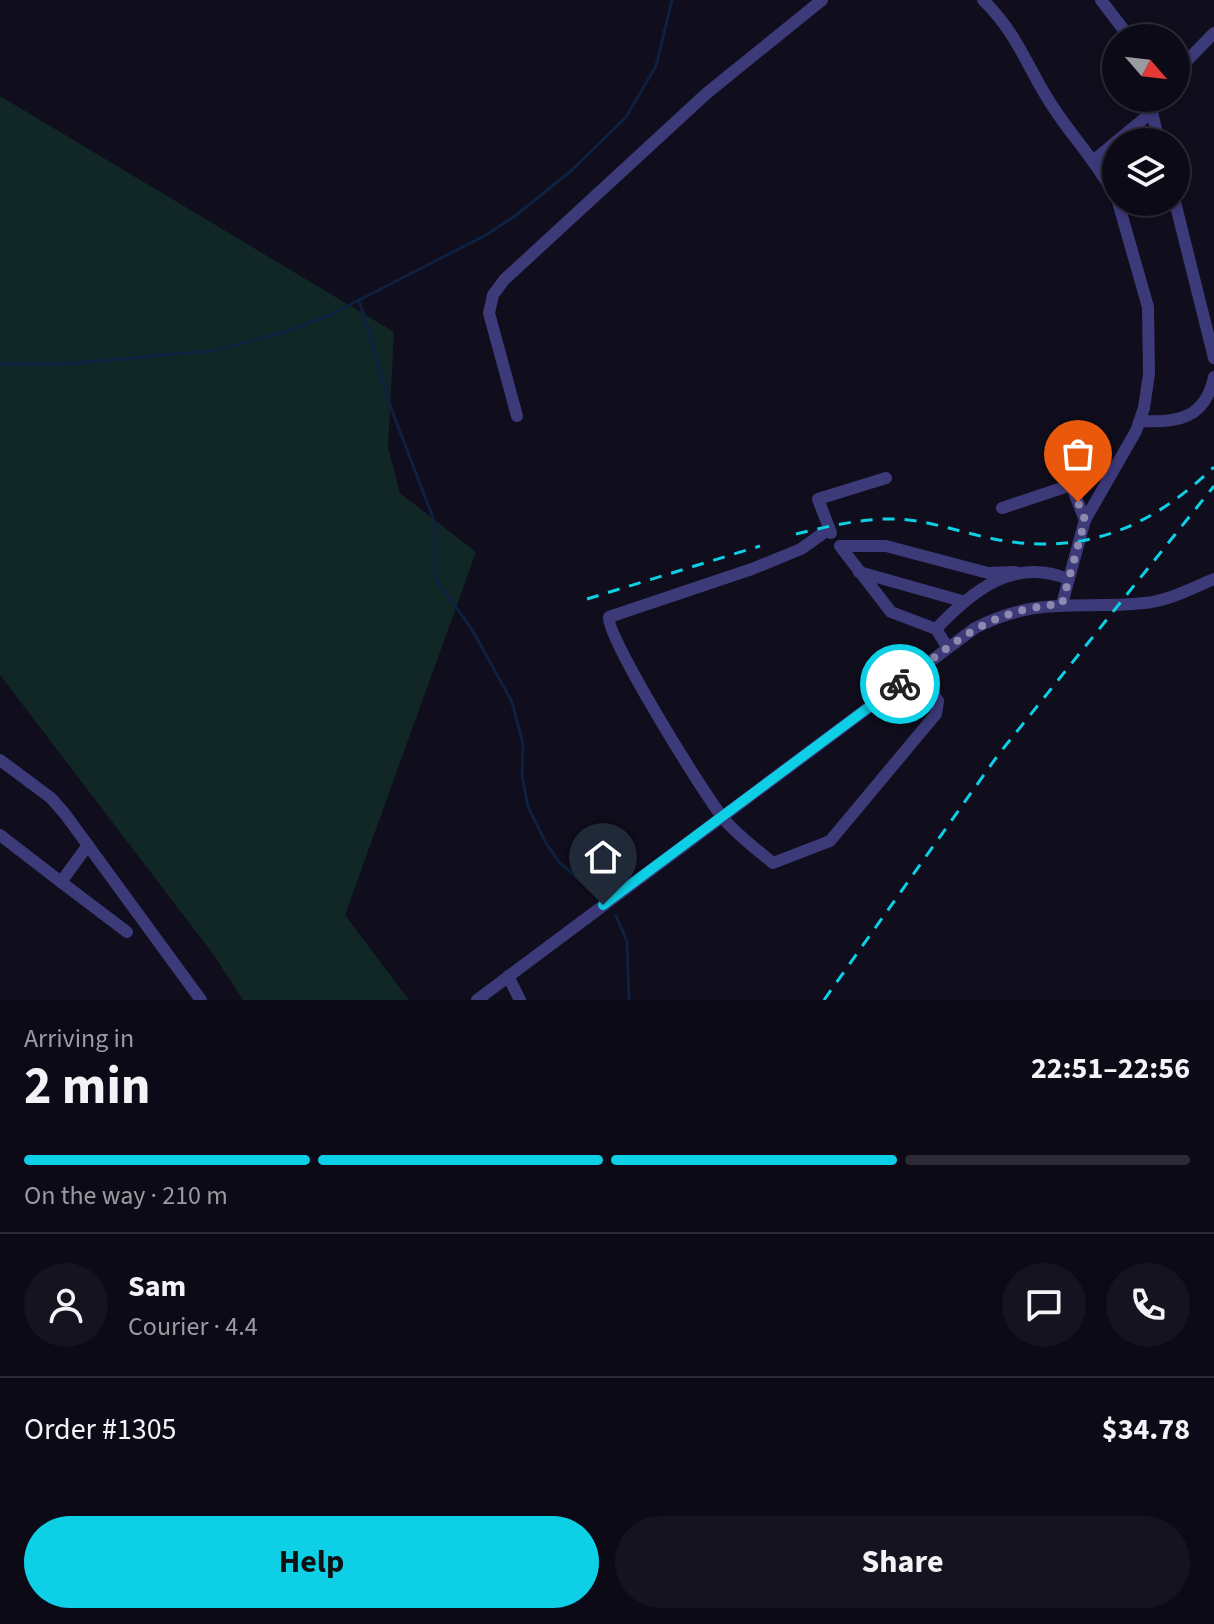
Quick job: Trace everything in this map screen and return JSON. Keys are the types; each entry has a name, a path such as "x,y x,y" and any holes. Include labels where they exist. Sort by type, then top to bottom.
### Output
{"street":[{"path":"517,416 489,313 493,295 504,280 707,93 822,0"},
{"path":"983,0 1006,25 1055,110 1102,174"},
{"path":"1101,0 1119,24"},
{"path":"1190,58 1214,33"},
{"path":"1094,160 1144,112"},
{"path":"1062,604 1085,520 1140,421 1149,374 1148,307 1122,216"},
{"path":"1178,216 1214,358"},
{"path":"1140,421 1172,422 1197,410 1209,396 1214,377"},
{"path":"886,478 818,499 829,529 891,612 936,629 948,648"},
{"path":"1002,508 1071,485 1085,520"},
{"path":"829,529 801,549 765,564 609,617 607,625 626,661 722,817 773,863 830,841 936,714 938,701 918,669"},
{"path":"840,546 886,546 988,573 1035,569 1068,579"},
{"path":"859,572 962,601"},
{"path":"936,629 962,601 1015,572"},
{"path":"477,1000 918,669 1005,613 1062,604 1143,603 1214,579"},
{"path":"0,760 51,798 201,1000"},
{"path":"0,835 127,932"},
{"path":"61,882 88,845"},
{"path":"508,976 520,1000"}],"green space":[{"path":"0,96 394,332 388,447 400,493 476,552 345,915 409,1000 243,1000 213,954 0,675"}],"waterway":[{"path":"0,364 64,364 212,351 282,333 328,316 486,235 572,170 626,117 656,66 672,0"},
{"path":"359,300 391,408 435,523 435,578 473,631 512,702 523,744 522,775 528,807 546,843 559,862 598,896"},
{"path":"616,916 627,941 629,1000"}],"railway":[{"path":"796,534 859,521 898,519 1031,544 1089,539 1116,532 1166,506 1214,467"},
{"path":"824,1000 998,755 1214,486"},
{"path":"587,599 760,546"}],"way so far":[{"path":"900,684 960,638 1005,613 1062,604 1085,520 1078,502"}],"route":[{"path":"603,905 900,684"}]}
